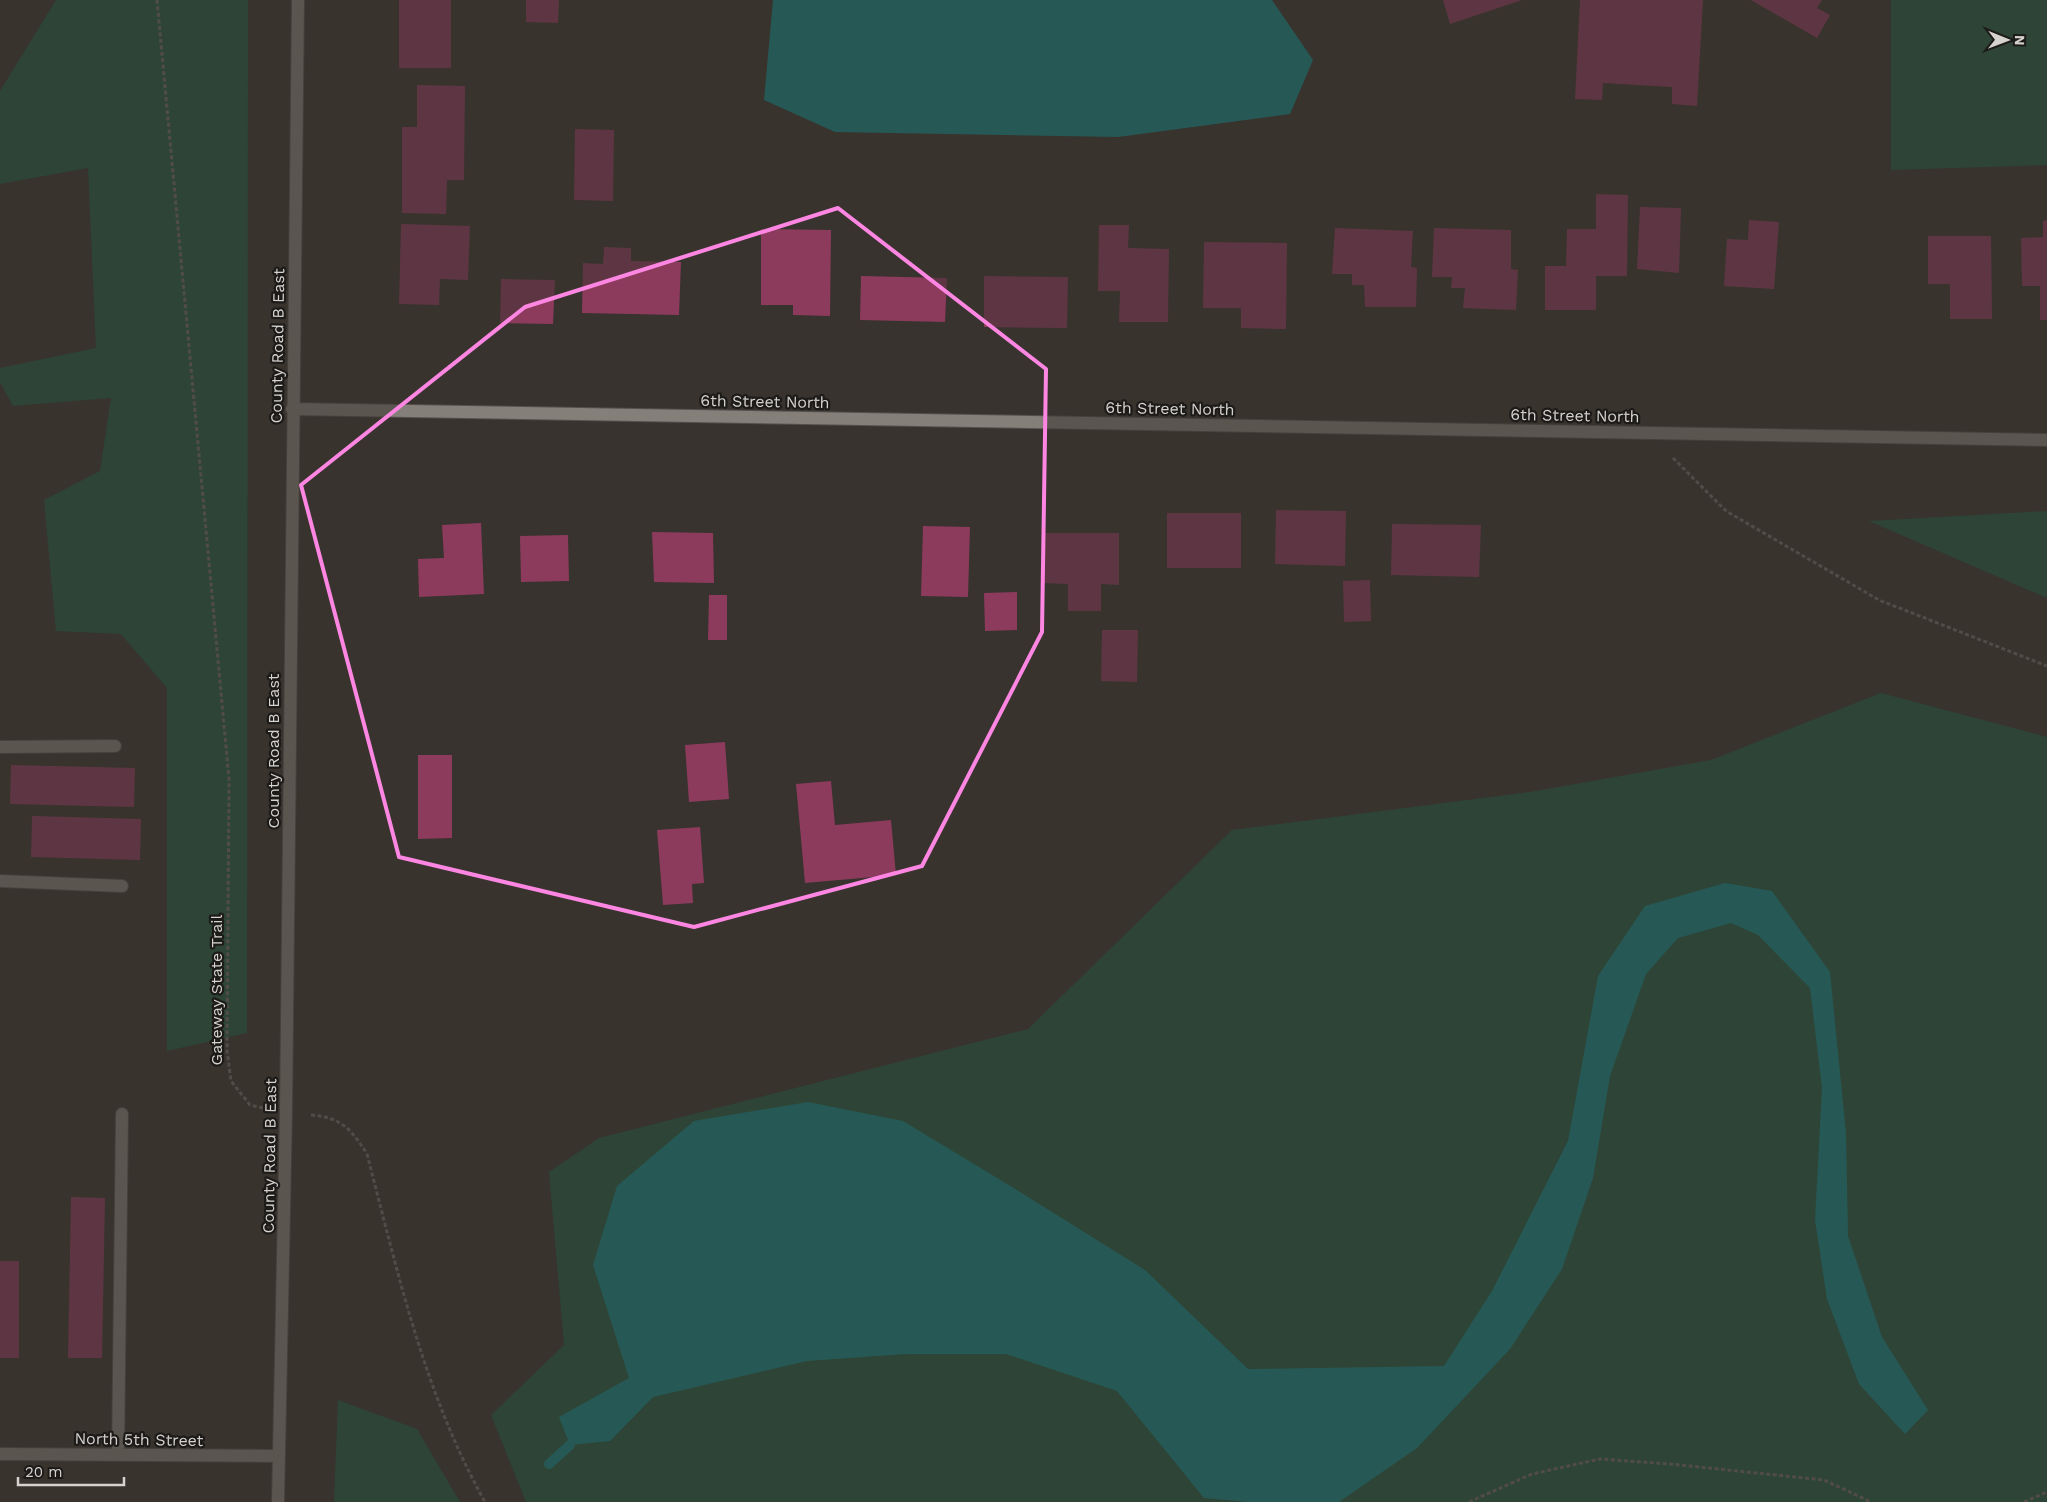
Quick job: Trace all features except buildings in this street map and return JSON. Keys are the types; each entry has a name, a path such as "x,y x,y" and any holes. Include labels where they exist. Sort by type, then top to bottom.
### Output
{"street":[{"name":"County Road B East","path":"278,1502 286,1112 292,409 298,0"},
{"name":"6th Street North","path":"292,409 2047,440"},
{"path":"0,747 115,746"},
{"path":"0,881 122,886"},
{"path":"118,1455 122,1114"},
{"name":"North 5th Street","path":"0,1454 278,1456"}],"path":[{"name":"Gateway State Trail","path":"157,0 229,779 227,1050 231,1082 250,1105 286,1112 328,1116 353,1132 367,1154 428,1379 472,1479 485,1502"},
{"path":"1648,433 1726,511 1879,600 2047,666"},
{"path":"1469,1502 1532,1474 1600,1459 1670,1464 1824,1480 1870,1502"},
{"path":"2024,1502 2047,1492"}],"highlighted area":[{"path":"838,208 1046,369 1042,632 922,866 694,927 399,857 301,485 525,307"}],"green space":[{"path":"56,0 248,0 247,1033 167,1051 167,688 121,634 56,631 44,500 100,471 111,398 13,406 0,382 0,368 96,348 88,168 0,184 0,91"},
{"path":"1891,0 2047,0 2047,165 1891,170"},
{"path":"2047,511 2047,598 1869,521"},
{"path":"1881,693 2047,737 2047,1502 526,1502 491,1415 564,1345 549,1172 599,1138 1028,1029 1232,830 1530,792 1711,760"},
{"path":"338,1400 417,1429 460,1502 334,1502"}],"water":[{"path":"773,0 1272,0 1313,60 1290,114 1118,137 835,132 764,100"},
{"path":"1725,883 1772,891 1830,972 1846,1133 1848,1236 1882,1337 1928,1410 1905,1434 1859,1384 1827,1299 1815,1220 1822,1088 1810,988 1758,935 1731,923 1678,938 1646,974 1610,1076 1593,1178 1562,1269 1510,1349 1417,1448 1339,1502 1250,1502 1204,1498 1117,1391 1006,1354 906,1354 807,1361 653,1397 610,1441 570,1445 559,1417 629,1378 593,1265 617,1186 694,1121 808,1102 903,1121 1012,1187 1145,1270 1248,1369 1444,1366 1492,1291 1568,1141 1598,976 1645,906"}],"waterway":[{"path":"549,1464 570,1445"}]}
